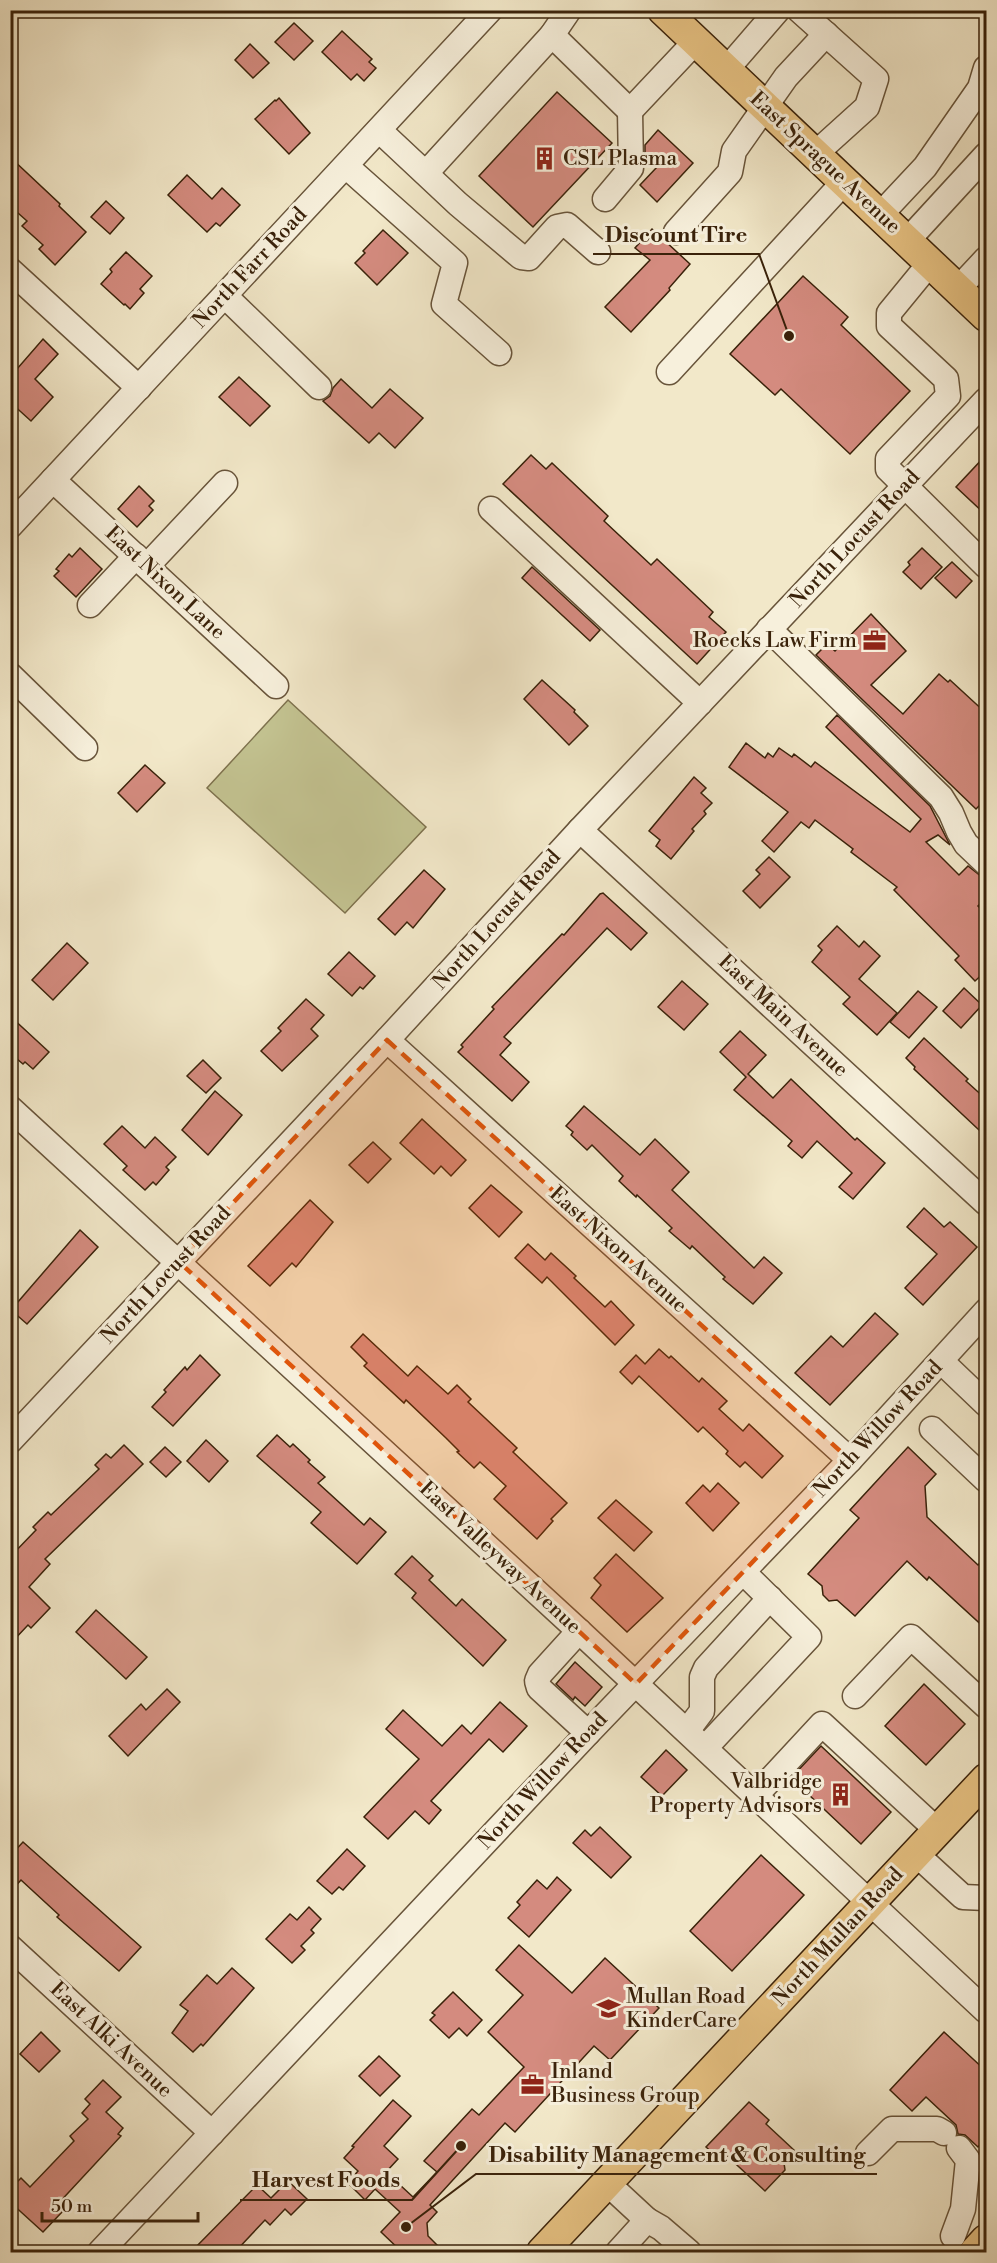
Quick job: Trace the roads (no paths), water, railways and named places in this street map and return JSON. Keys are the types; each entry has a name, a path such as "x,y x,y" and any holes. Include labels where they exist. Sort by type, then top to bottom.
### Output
{"main road":[{"name":"East Sprague Avenue","path":"663,10 987,316"},
{"name":"North Mullan Road","path":"542,2253 987,1779"}],"street":[{"name":"North Farr Road","path":"10,526 490,10"},
{"path":"426,173 552,35 569,10"},
{"path":"726,70 778,10"},
{"path":"799,10 876,79 867,107 815,154"},
{"path":"676,232 730,172 734,151 786,77 826,34"},
{"path":"552,35 630,111 632,168 605,199"},
{"path":"630,111 696,41"},
{"path":"880,215 925,167 980,88 987,68"},
{"path":"379,130 521,257 529,258 557,227 567,225 598,252"},
{"path":"907,241 987,155"},
{"path":"346,166 455,263 444,304 499,353"},
{"path":"669,372 844,182"},
{"path":"958,289 987,259"},
{"path":"930,263 889,313 889,326 946,379 948,396 888,459 888,469 987,566"},
{"path":"10,270 139,388"},
{"path":"225,296 319,387"},
{"name":"North Locust Road","path":"10,1441 387,1040 580,830 987,400"},
{"name":"East Nixon Lane","path":"53,480 276,686"},
{"path":"90,605 225,483"},
{"path":"491,509 700,703"},
{"path":"770,629 941,797 966,844 987,863"},
{"path":"10,675 84,748"},
{"name":"East Main Avenue","path":"580,830 987,1203"},
{"name":"East Nixon Avenue","path":"387,1040 850,1460"},
{"name":"East Valleyway Avenue","path":"10,1107 986,2010"},
{"name":"North Willow Road","path":"100,2253 588,1733 850,1460 987,1311"},
{"path":"941,1361 983,1394"},
{"path":"932,1429 987,1480"},
{"path":"705,1748 809,1637 743,1572"},
{"path":"687,1731 702,1711 702,1677 706,1668 770,1598"},
{"path":"579,1631 540,1674 537,1681 539,1688 588,1733"},
{"path":"855,1696 911,1637 987,1706"},
{"path":"756,1795 822,1724 938,1831"},
{"path":"916,1854 963,1897 987,1898"},
{"name":"East Alki Avenue","path":"10,1947 212,2133"},
{"path":"868,2153 892,2129 937,2129 952,2140 968,2160 963,2209 977,2243"},
{"path":"607,2183 647,2220 661,2228 689,2253"},
{"path":"618,2253 647,2220"}],"place":[{"name":"CSL Plasma","path":"545,159"},
{"name":"Discount Tire","path":"789,336"},
{"name":"Roecks Law Firm","path":"875,641"},
{"name":"Valbridge Property Advisors","path":"840,1794"},
{"name":"Mullan Road KinderCare","path":"608,2009"},
{"name":"Inland Business Group","path":"533,2084"},
{"name":"Harvest Foods","path":"461,2146"},
{"name":"Disability Management & Consulting","path":"406,2227"}]}
